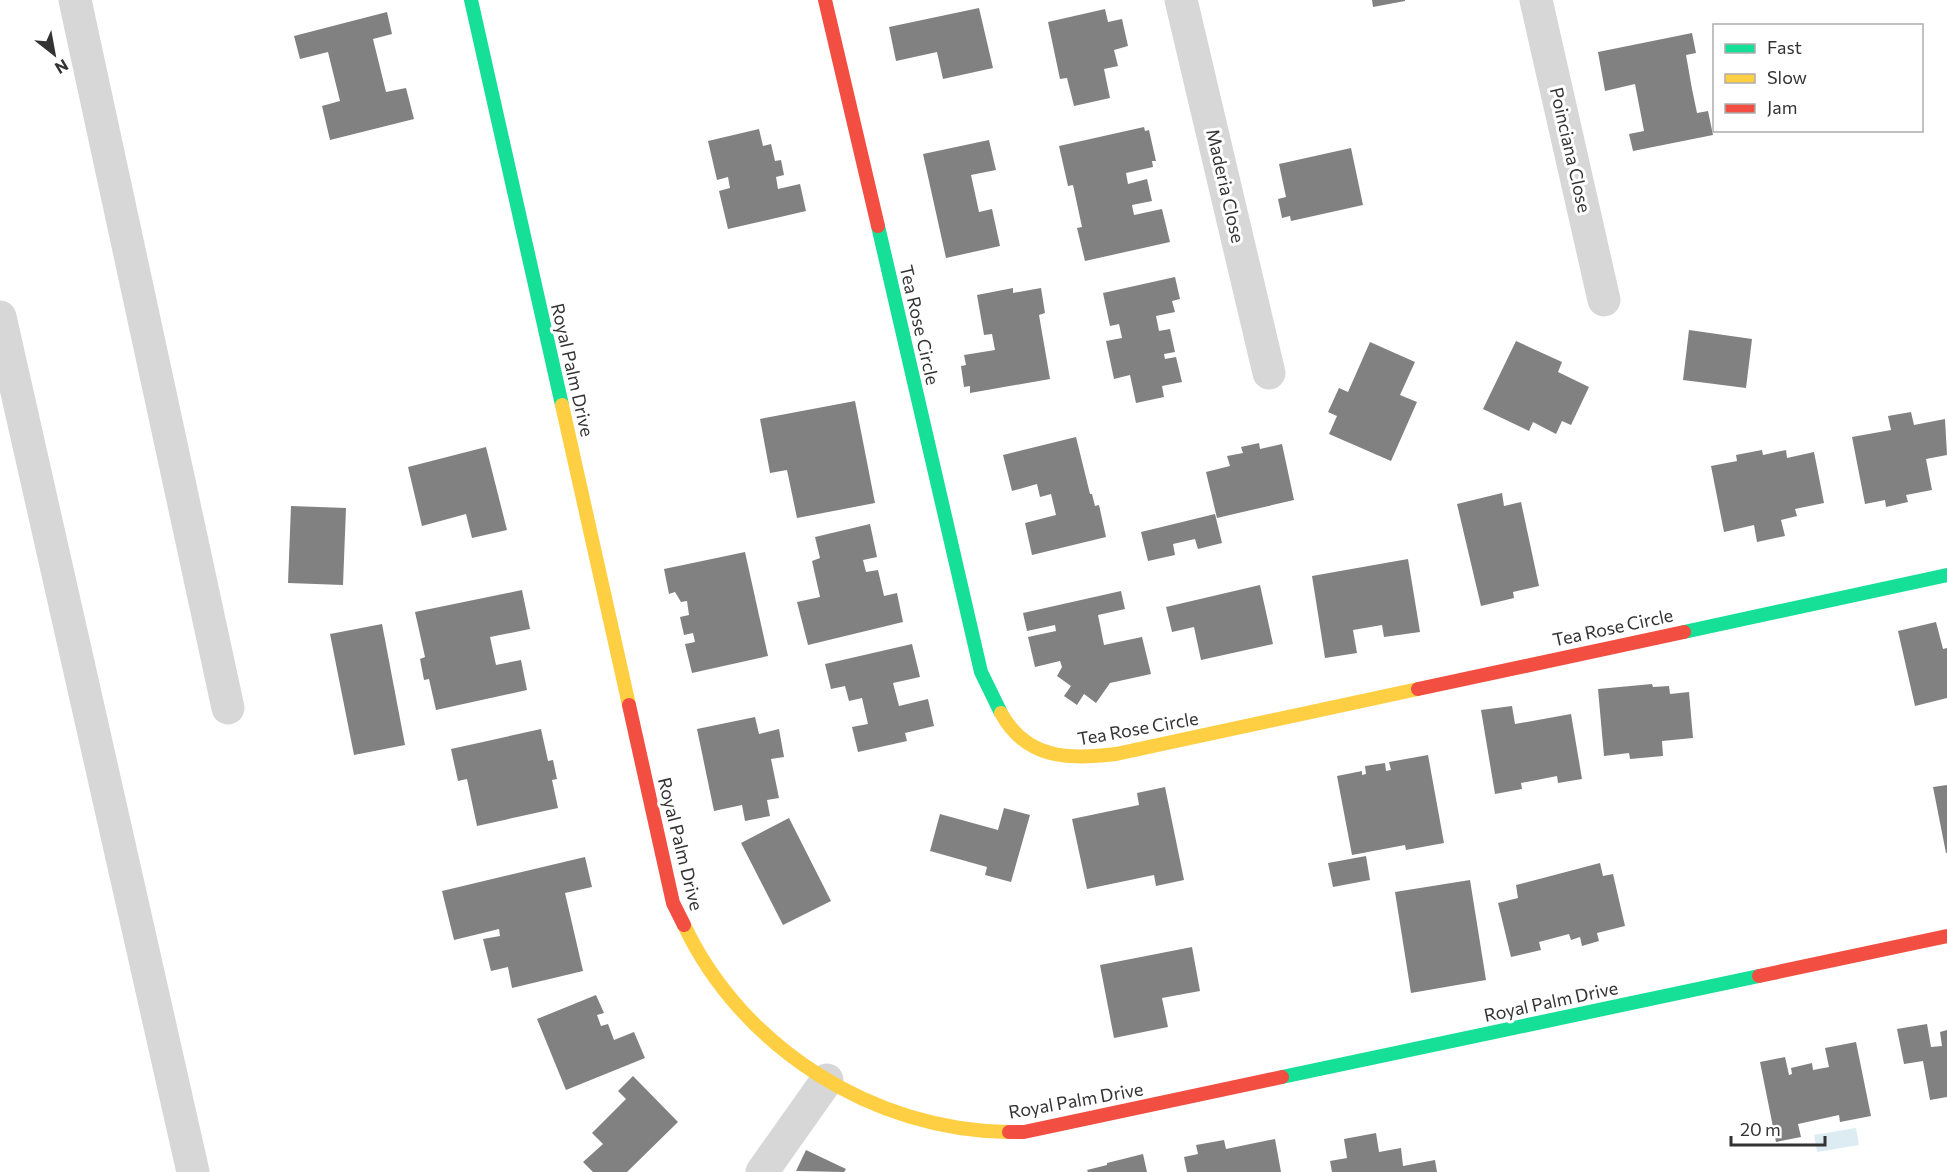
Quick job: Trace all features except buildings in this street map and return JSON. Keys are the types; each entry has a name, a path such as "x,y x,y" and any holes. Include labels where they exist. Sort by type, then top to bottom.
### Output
{"street":[{"path":"75,0 228,708"},
{"name":"Royal Palm Drive","path":"471,0 673,903 688,940 727,996 786,1052 827,1080 868,1101 945,1127 985,1132 1024,1132 1947,936"},
{"name":"Tea Rose Circle","path":"825,0 981,672 992,699 1006,721 1023,742 1038,751 1056,758 1077,759 1116,754 1947,575"},
{"name":"Maderia Close","path":"1181,0 1269,373"},
{"name":"Poinciana Close","path":"1536,0 1604,300"},
{"path":"0,317 193,1172"},
{"path":"762,1172 827,1080"}],"shaded area":[{"path":"1856,1128 1859,1145 1817,1152 1814,1135"}],"traffic: fast":[{"path":"471,0 562,405"},
{"path":"878,226 981,672 1001,713"},
{"path":"1684,632 1947,575"},
{"path":"1282,1077 1759,976"}],"traffic: slow":[{"path":"562,405 629,705"},
{"path":"1001,713 1011,728 1023,740 1036,748 1050,753 1082,757 1116,754 1418,689"},
{"path":"684,925 709,969 740,1009 777,1044 818,1074 862,1098 909,1117 959,1128 1009,1132"}],"traffic: jam":[{"path":"825,0 878,226"},
{"path":"1418,689 1684,632"},
{"path":"629,705 673,903 684,925"},
{"path":"1759,976 1947,936"},
{"path":"1009,1132 1024,1132 1282,1077"}]}
